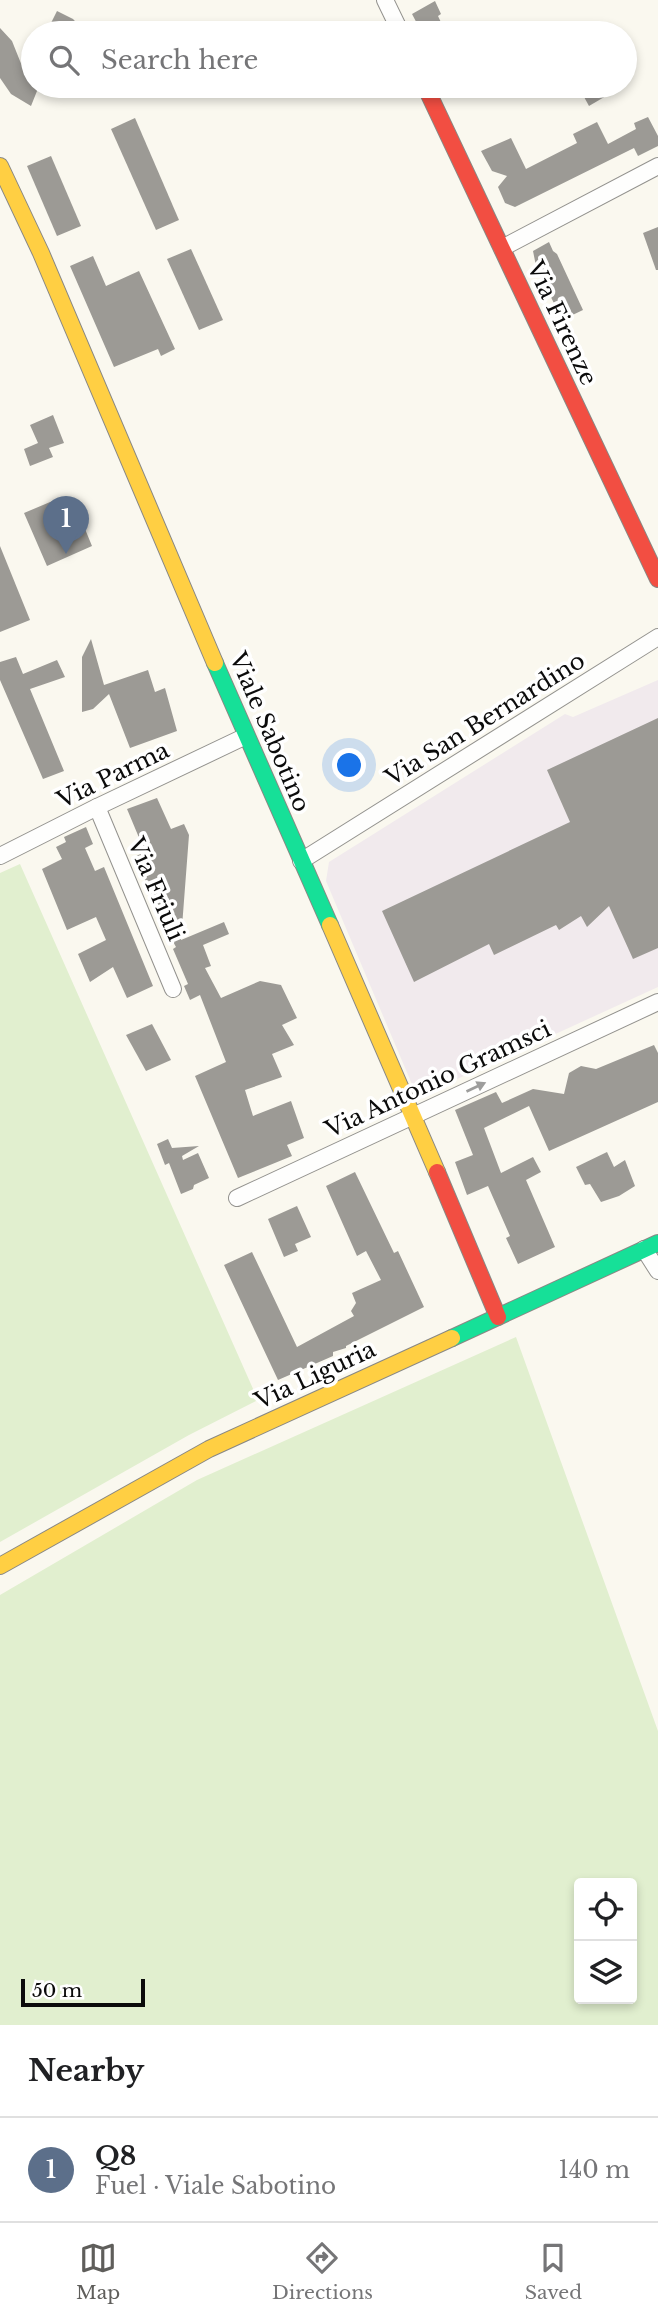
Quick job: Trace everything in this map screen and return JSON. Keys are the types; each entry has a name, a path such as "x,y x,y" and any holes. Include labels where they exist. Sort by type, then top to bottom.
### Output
{"street":[{"path":"385,0 395,21"},
{"name":"Via Firenze","path":"431,98 658,579"},
{"name":"Viale Sabotino","path":"0,166 58,292 246,736 414,1115 498,1317"},
{"path":"502,248 658,166"},
{"name":"Via San Bernardino","path":"301,860 658,637"},
{"name":"Via Parma","path":"0,856 246,736"},
{"name":"Via Friuli","path":"97,807 173,989"},
{"name":"Via Antonio Gramsci","path":"237,1198 658,1002"},
{"path":"651,1246 658,1271"},
{"name":"Via Liguria","path":"0,1566 209,1450 651,1246"}],"shaded area":[{"path":"658,680 658,987 431,1091 414,1089 326,881 329,862 565,714 573,717"}],"green space":[{"path":"20,864 258,1400 189,1435 0,1542 0,873"},
{"path":"516,1337 658,1731 658,2025 0,2025 0,1595 197,1480"}],"building":[{"path":"435,1 441,14 438,16 440,21 416,21 412,14"},
{"path":"57,11 75,21 52,21"},
{"path":"0,28 12,41 21,64 21,98 34,98 31,106 11,94 0,78"},
{"path":"585,98 603,98 589,106"},
{"path":"648,117 658,136 658,146 638,156 634,148 515,207 505,203 498,187 507,176 492,171 481,151 511,138 526,169 577,143 573,134 597,122 608,144 636,129 634,123"},
{"path":"135,118 179,220 156,230 111,129"},
{"path":"51,156 81,226 57,236 27,166"},
{"path":"658,227 658,270 656,270 643,233"},
{"path":"549,242 583,310 562,320 536,266 533,251"},
{"path":"191,249 223,320 199,330 167,259"},
{"path":"93,256 106,286 139,271 175,349 161,356 158,349 114,367 70,266"},
{"path":"53,415 64,443 49,448 53,457 30,466 24,449 38,443 30,425"},
{"path":"62,497 76,533 85,529 92,546 47,566 24,513"},
{"path":"0,546 30,620 0,632"},
{"path":"91,639 104,685 148,670 155,692 165,688 177,731 130,748 109,694 93,709 82,712 82,657"},
{"path":"16,657 23,674 57,660 65,677 30,689 64,771 43,779 0,680 0,662"},
{"path":"658,718 658,948 633,959 609,906 587,927 581,916 559,930 556,925 494,955 489,944 414,982 382,911 570,822 547,770"},
{"path":"157,798 171,829 184,824 189,835 181,940 224,922 229,934 203,945 211,966 205,968 221,998 260,981 281,985 297,1018 282,1025 294,1045 272,1054 282,1077 245,1090 253,1116 291,1101 304,1138 287,1145 292,1156 238,1178 195,1076 226,1062 200,995 190,1000 184,986 188,984 173,949 176,947 150,900 154,899 134,857 145,852 127,809"},
{"path":"86,827 93,844 85,848 95,871 104,867 153,986 127,998 113,967 90,982 78,954 106,940 96,917 67,930 42,869 62,859 56,847 66,842 64,837"},
{"path":"152,1024 171,1060 146,1071 126,1035"},
{"path":"654,1045 658,1053 658,1102 549,1151 529,1106 484,1128 501,1173 533,1157 541,1172 526,1180 555,1247 518,1264 506,1238 510,1236 488,1186 467,1195 455,1162 473,1155 455,1110 496,1092 502,1103 533,1089 564,1094 569,1073 581,1066 596,1069"},
{"path":"168,1139 172,1148 199,1146 182,1156 183,1160 198,1153 209,1178 181,1194 169,1163 165,1165 157,1144"},
{"path":"607,1152 614,1167 625,1160 635,1186 619,1196 601,1202 590,1184 585,1185 576,1167"},
{"path":"355,1172 394,1253 398,1251 424,1307 346,1348 333,1352 333,1356 278,1380 224,1265 252,1252 297,1347 354,1316 351,1311 356,1303 352,1293 381,1280 366,1251 357,1256 326,1186"},
{"path":"297,1206 311,1237 295,1244 298,1251 284,1257 268,1219"}],"traffic: fast":[{"path":"215,663 330,925"},
{"path":"452,1338 658,1243"}],"traffic: slow":[{"path":"0,166 41,253 215,663"},
{"path":"330,925 437,1172"},
{"path":"0,1566 209,1449 452,1338"}],"traffic: jam":[{"path":"431,98 658,579"},
{"path":"437,1172 498,1317"}],"place":[{"name":"Q8","path":"66,554"}]}
